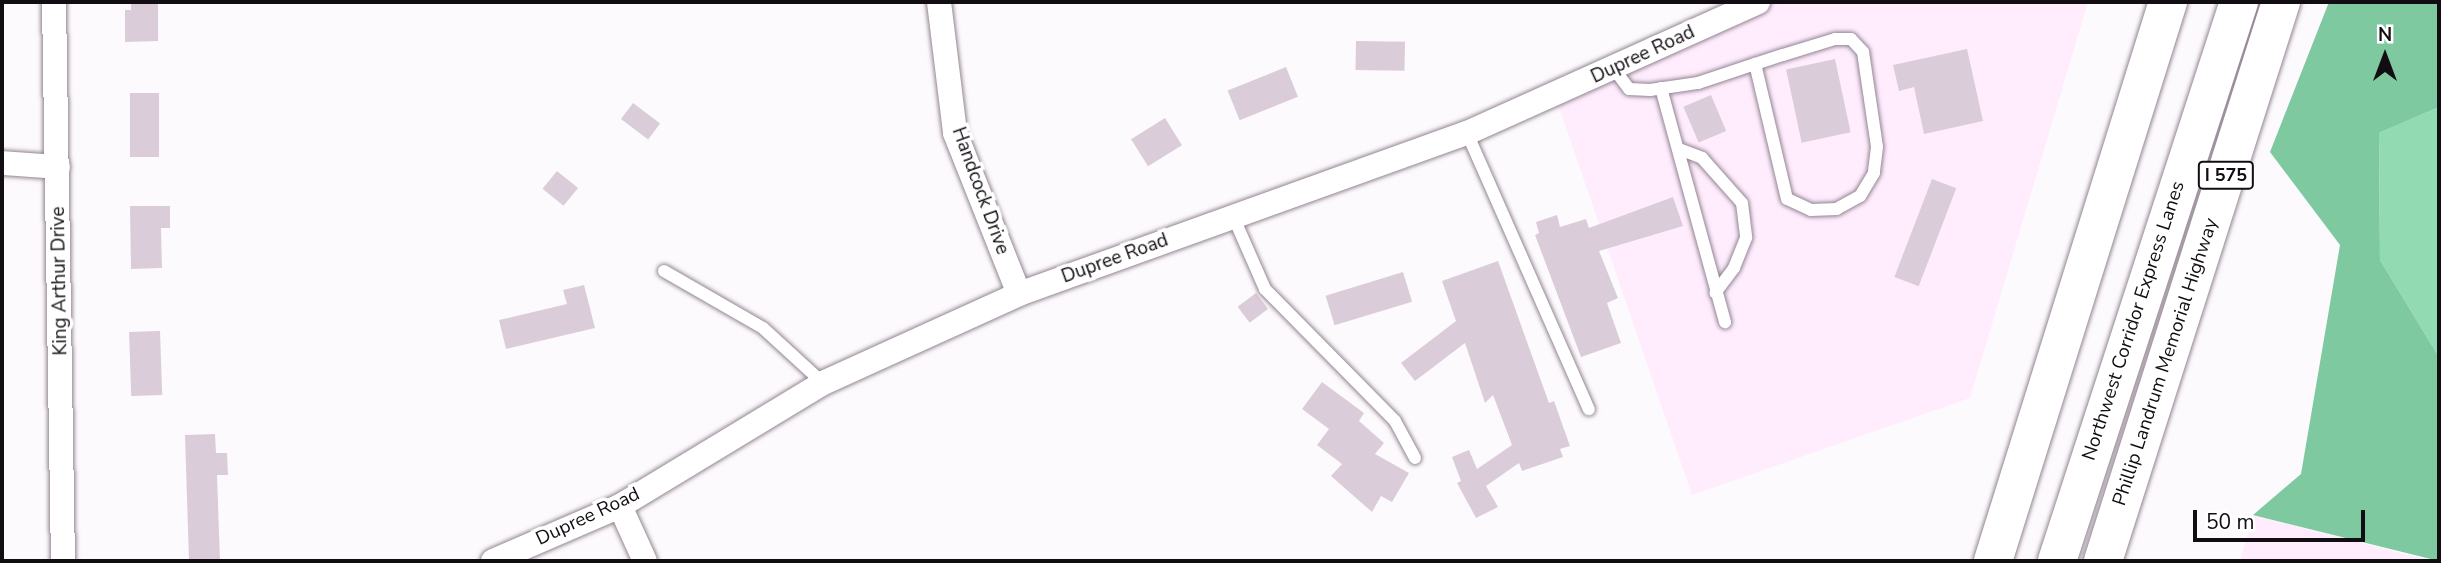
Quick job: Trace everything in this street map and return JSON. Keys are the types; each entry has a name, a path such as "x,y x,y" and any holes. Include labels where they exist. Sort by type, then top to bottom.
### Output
{"highway":[{"path":"2098,215 2132,50 2148,2"},
{"path":"1993,561 2098,215 2168,2"},
{"name":"Northwest Corridor Express Lanes","path":"2057,561 2239,2"},
{"name":"Phillip Landrum Memorial Highway","path":"2102,561 2281,2"}],"street":[{"name":"King Arthur Drive","path":"54,2 63,561"},
{"name":"Handcock Drive","path":"939,2 955,133 1019,294"},
{"name":"Dupree Road","path":"493,561 620,506 823,383 1019,294 1232,215 1468,133 1758,2"},
{"path":"2,163 58,167"},
{"path":"620,506 645,561"}],"lane":[{"path":"1614,69 1629,89 1661,88 1698,83 1755,64 1835,39 1851,39 1863,52 1877,147 1874,173 1860,197 1837,209 1811,210 1787,199 1755,64"},
{"path":"1661,88 1725,322"},
{"path":"1468,133 1589,409"},
{"path":"1679,149 1702,158 1742,202 1746,238 1734,268 1715,293"},
{"path":"1232,215 1265,289 1395,421 1415,458"},
{"path":"664,271 763,328 823,383"}],"shaded area":[{"path":"1752,2 2088,2 1970,398 1692,495 1550,81"},
{"path":"2253,515 2432,561 2240,561"}],"green space":[{"path":"2329,2 2439,2 2439,107 2379,133 2380,260 2439,357 2439,561 2253,515 2301,474 2340,245 2270,152"},
{"path":"2439,107 2439,357 2380,260 2379,133"}],"building":[{"path":"131,2 158,2 158,41 125,42 125,10 131,10"},
{"path":"1356,41 1405,42 1404,71 1355,70"},
{"path":"1967,49 1983,121 1924,134 1914,87 1899,91 1893,65"},
{"path":"1835,59 1851,132 1802,143 1786,69"},
{"path":"1286,67 1298,97 1240,120 1228,91"},
{"path":"130,93 159,93 159,157 130,157"},
{"path":"1711,95 1726,131 1699,143 1683,107"},
{"path":"633,103 660,123 648,139 621,119"},
{"path":"1165,118 1182,145 1148,166 1131,139"},
{"path":"557,171 578,188 564,206 543,189"},
{"path":"1932,179 1956,188 1919,286 1894,277"},
{"path":"1673,197 1683,226 1599,251 1618,298 1607,303 1621,343 1581,357 1535,235 1539,233 1536,222 1557,215 1560,227 1586,219 1589,228"},
{"path":"130,206 170,206 170,228 161,228 162,268 131,269"},
{"path":"1498,261 1549,403 1554,401 1570,446 1560,449 1563,457 1522,471 1519,463 1486,486 1498,507 1476,518 1457,483 1461,481 1452,457 1469,450 1477,469 1512,445 1493,395 1485,403 1465,343 1415,381 1401,363 1456,321 1442,281"},
{"path":"1403,272 1412,302 1335,325 1326,296"},
{"path":"584,285 595,328 506,349 499,320 567,304 563,290"},
{"path":"1256,293 1268,309 1250,323 1238,307"},
{"path":"160,331 162,395 131,396 129,332"},
{"path":"1322,382 1364,413 1359,421 1384,443 1375,454 1409,473 1392,502 1381,496 1372,512 1331,476 1342,464 1317,445 1329,429 1302,409"},
{"path":"215,434 216,453 227,453 228,475 217,475 220,561 189,561 185,435"}]}
